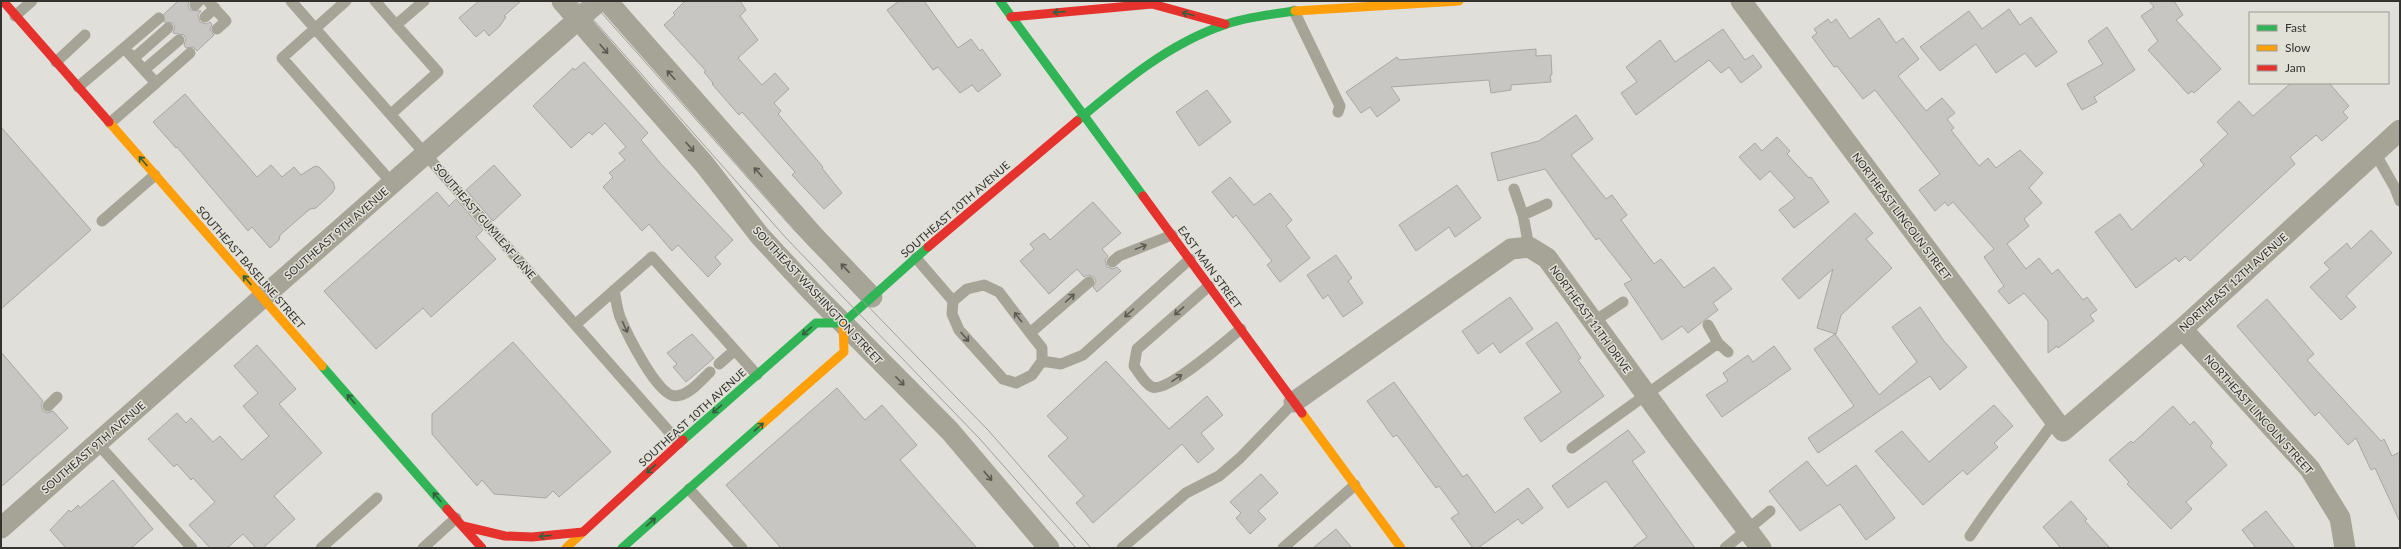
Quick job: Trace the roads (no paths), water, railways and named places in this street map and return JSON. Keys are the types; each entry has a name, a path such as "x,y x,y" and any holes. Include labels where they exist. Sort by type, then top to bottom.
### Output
{"main road":[{"name":"SOUTHEAST BASELINE STREET","path":"3,1 482,548"},
{"name":"EAST MAIN STREET","path":"1000,1 1401,548"},
{"name":"SOUTHEAST 10TH AVENUE","path":"566,548 680,443 816,323 843,323 916,258 1084,114 1161,56 1197,35 1225,24 1294,11 1459,1"},
{"path":"1011,16 1152,4 1225,24"},
{"path":"622,548 844,352 843,323"},
{"path":"460,522 505,536 525,537 583,532"}],"street":[{"name":"SOUTHEAST WASHINGTON STREET","path":"562,1 705,165 760,236 950,432 1049,548"},
{"name":"SOUTHEAST 9TH AVENUE","path":"1,528 600,1"},
{"path":"607,1 813,235 872,297"},
{"name":"NORTHEAST LINCOLN STREET","path":"1741,1 2059,425"},
{"name":"NORTHEAST 12TH AVENUE","path":"2059,425 2182,329 2400,130"},
{"path":"1294,402 1511,249 1529,247"},
{"name":"NORTHEAST 11TH DRIVE","path":"1529,247 1547,258 1646,395 1761,548"},
{"name":"NORTHEAST LINCOLN STREET","path":"2182,329 2310,469 2340,518 2345,548"}],"lane":[{"path":"15,16 32,1"},
{"name":"SOUTHEAST GUMLEAF LANE","path":"291,1 680,443"},
{"path":"346,1 282,58 392,183"},
{"path":"375,1 438,72 391,114"},
{"path":"396,25 424,1"},
{"path":"205,17 212,5 226,21 217,29"},
{"path":"1294,11 1340,106 1338,112"},
{"path":"78,87 159,18"},
{"path":"134,58 168,28"},
{"path":"56,62 85,35"},
{"path":"144,70 179,40"},
{"path":"124,48 156,83"},
{"path":"110,124 190,53"},
{"path":"2374,153 2395,188 2400,201"},
{"path":"102,221 155,175"},
{"path":"1514,189 1523,215 1529,247"},
{"path":"1523,215 1547,204"},
{"path":"1112,262 1119,256 1172,235"},
{"path":"576,324 652,257 757,375"},
{"path":"916,258 954,301"},
{"path":"1042,361 1061,364 1083,355 1190,259"},
{"path":"1030,333 1089,282"},
{"path":"984,285 999,292 1030,333 1042,348 1042,361 1032,375 1016,383 1003,380 959,330 952,314 954,301 966,289 984,285"},
{"path":"1209,286 1137,349 1134,366 1140,376 1152,387 1161,388 1176,380 1241,329"},
{"path":"614,290 620,316 633,344 663,391 675,396 681,395 710,372"},
{"path":"1593,322 1623,302"},
{"path":"1708,326 1718,343 1728,352"},
{"path":"1572,448 1718,343"},
{"path":"719,364 735,350"},
{"path":"48,406 57,397"},
{"path":"1122,548 1186,493 1218,476 1235,462 1294,402"},
{"path":"1970,536 1997,495 2059,425"},
{"path":"97,443 192,548"},
{"path":"1283,548 1355,485"},
{"path":"689,489 742,548"},
{"path":"321,548 377,498"},
{"path":"1725,548 1748,531 1770,511"},
{"path":"423,548 460,522"}],"tram line":[{"path":"577,1 786,238 979,438 1076,548"},
{"path":"591,1 794,230 988,430 1091,548"}]}
